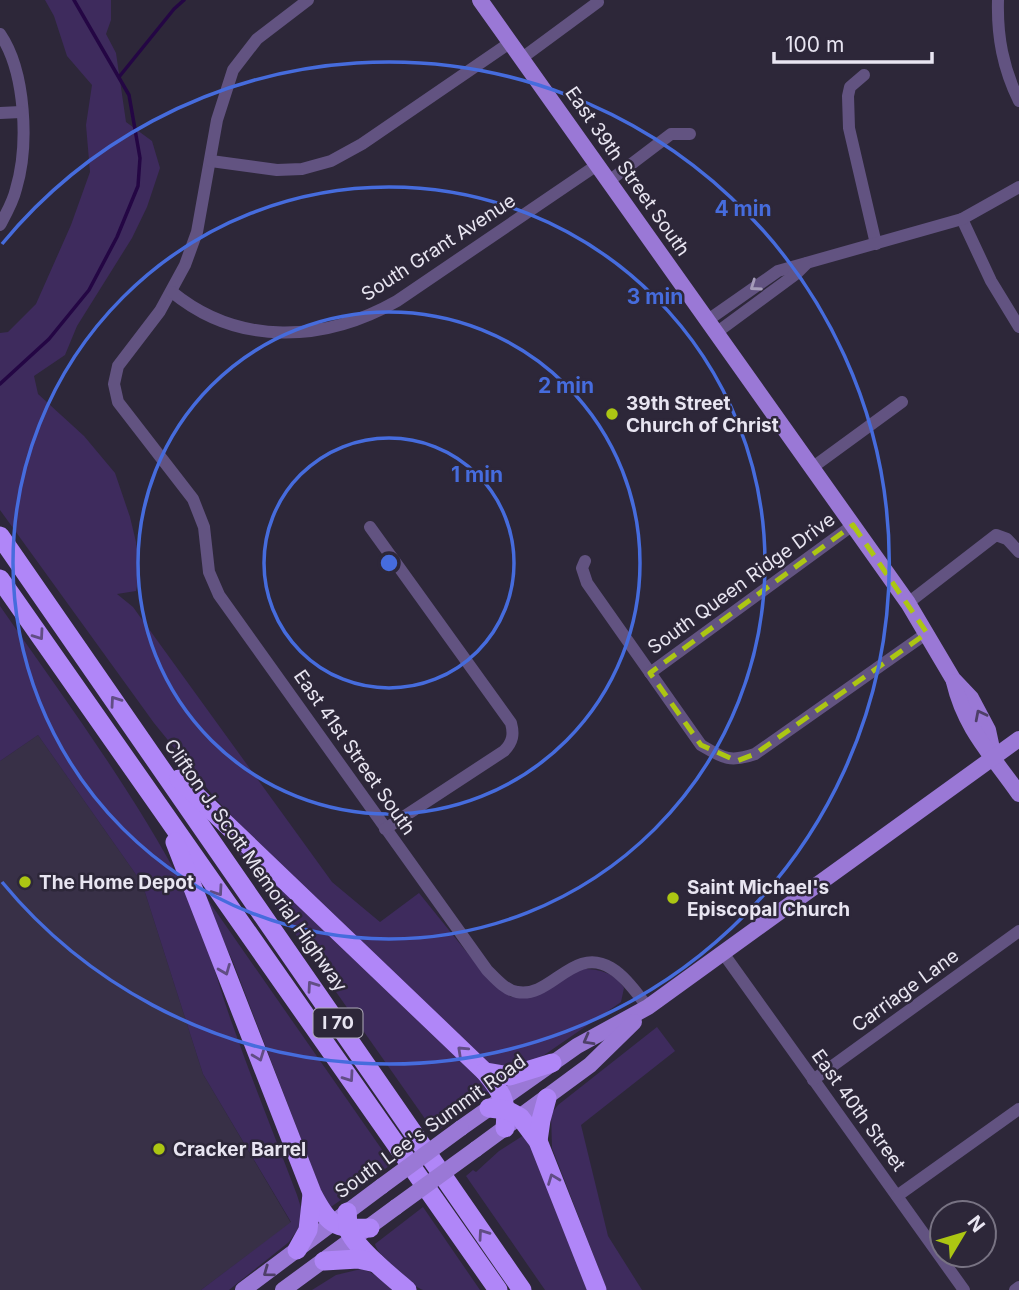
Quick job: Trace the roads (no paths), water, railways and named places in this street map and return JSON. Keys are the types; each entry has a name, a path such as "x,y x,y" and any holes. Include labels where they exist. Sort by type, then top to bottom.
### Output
{"highway":[{"name":"Clifton J. Scott Memorial Highway","path":"0,536 522,1290"},
{"name":"I 70","path":"0,579 498,1290"},
{"path":"154,757 224,820 485,1072 505,1112 538,1141 597,1290"},
{"path":"165,815 312,1193 322,1212 350,1226 376,1264 407,1290"},
{"path":"485,1072 510,1076 552,1063"},
{"path":"538,1141 547,1098"},
{"path":"297,1250 308,1230 312,1193"},
{"path":"324,1261 358,1259 376,1264"}],"main road":[{"name":"East 39th Street South","path":"480,0 908,603 953,680 959,704 977,739 1019,794"},
{"name":"South Lee's Summit Road","path":"243,1290 297,1250 396,1207 476,1149 505,1112 552,1063 648,1007 1019,738"},
{"name":"South Lee's Summit Road","path":"284,1290 324,1261 382,1186 461,1128 547,1098 590,1065 648,1007"}],"street":[{"path":"172,292 186,265 197,232 217,120 233,70 257,39 308,0"},
{"path":"998,0 1000,50 1008,79 1019,101"},
{"path":"522,58 598,2"},
{"path":"0,34 16,64 23,152 16,192 0,225"},
{"path":"211,161 277,170 302,169 331,161 362,144 511,42"},
{"path":"864,75 850,87 849,128 876,244"},
{"path":"0,113 21,112"},
{"path":"609,181 671,134 690,134"},
{"name":"South Grant Avenue","path":"172,292 206,315 251,329 302,333 348,324 374,315 397,301 597,165"},
{"path":"712,327 796,274 808,262 962,219 1019,187"},
{"path":"962,219 990,281 1019,327"},
{"name":"East 41st Street South","path":"172,292 118,366 114,384 118,402 193,499 204,527 209,572 219,595 500,983 517,992 534,991 575,966 598,964 608,966 620,974 648,1007"},
{"path":"813,467 902,402"},
{"name":"South Queen Ridge Drive","path":"650,673 853,525"},
{"path":"370,527 511,723 514,733 510,745 504,751 386,829"},
{"path":"908,603 996,535 1007,539 1019,552"},
{"path":"585,561 582,568 587,583 701,745 719,756 737,761 755,754 927,633"},
{"name":"Carriage Lane","path":"813,1080 1019,932"},
{"name":"East 40th Street","path":"723,953 964,1290"},
{"path":"897,1196 1019,1109"}],"waterway":[{"path":"0,384 49,339 89,290 117,237 138,186 140,158 129,95 74,0"},
{"path":"119,77 184,0"}],"place":[{"name":"39th Street Church of Christ","path":"612,414"},
{"name":"The Home Depot","path":"25,882"},
{"name":"Saint Michael's Episcopal Church","path":"673,898"},
{"name":"Cracker Barrel","path":"159,1149"}]}
